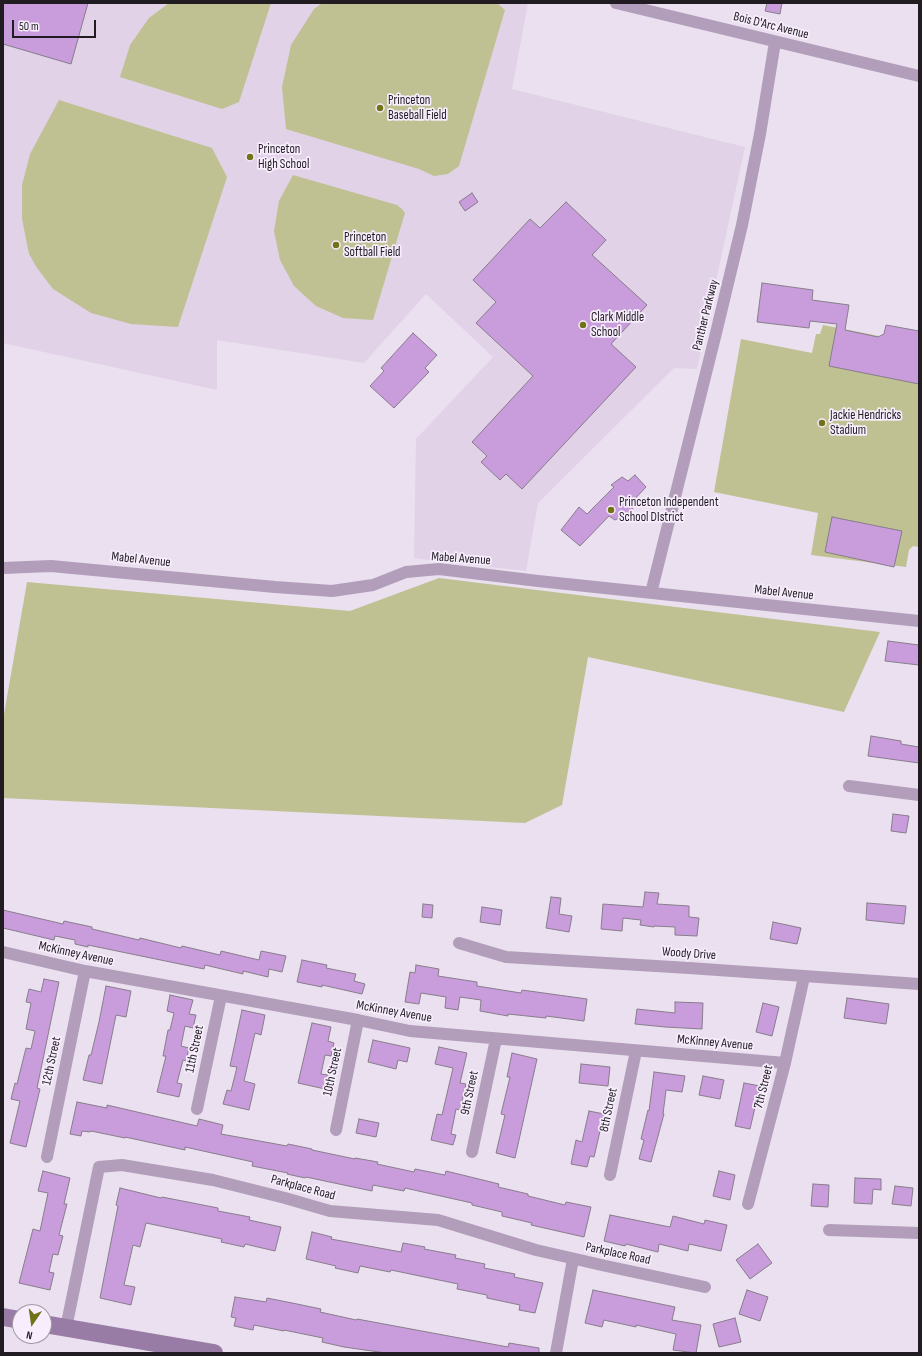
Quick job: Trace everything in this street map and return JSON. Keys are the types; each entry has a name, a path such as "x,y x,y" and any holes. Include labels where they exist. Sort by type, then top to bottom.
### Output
{"street":[{"name":"Bois D'Arc Avenue","path":"616,3 919,76"},
{"name":"Panther Parkway","path":"651,593 742,225 760,134 775,42"},
{"name":"Mabel Avenue","path":"3,568 51,566 332,591 373,585 406,572 439,569 538,581 919,621"},
{"path":"849,786 919,795"},
{"name":"Woody Drive","path":"459,943 506,957 919,984"},
{"name":"McKinney Avenue","path":"3,952 85,971 358,1020 410,1031 785,1063"},
{"name":"12th Street","path":"47,1157 85,971"},
{"name":"7th Street","path":"748,1204 785,1063 804,977"},
{"name":"11th Street","path":"197,1109 221,996"},
{"name":"10th Street","path":"336,1130 358,1020"},
{"name":"9th Street","path":"472,1152 496,1039"},
{"name":"8th Street","path":"610,1175 636,1050"},
{"name":"Parkplace Road","path":"66,1328 99,1167 122,1165 213,1180 330,1211 438,1220 536,1250 705,1287"},
{"path":"829,1230 919,1233"},
{"path":"556,1353 573,1258"},
{"path":"52,1325 168,1349 214,1353"}],"shaded area":[{"name":"Princeton High School","path":"3,3 528,3 512,89 745,147 697,369 674,368 538,503 526,571 414,558 416,439 493,357 426,294 364,363 217,340 217,390 3,343"}],"green space":[{"path":"169,3 271,3 239,102 222,109 120,77 130,45 149,18"},
{"name":"Princeton Baseball Field","path":"322,3 497,3 505,10 459,166 448,174 434,176 419,169 286,129 282,87 291,45 314,9"},
{"path":"59,100 212,148 227,177 178,327 131,324 91,313 53,289 37,268 29,254 22,219 22,185 30,154"},
{"name":"Princeton Softball Field","path":"293,175 397,205 405,213 373,320 343,318 316,306 294,286 280,260 274,231 279,201"},
{"name":"Jackie Hendricks Stadium","path":"823,325 919,344 919,547 913,546 909,550 906,567 811,555 818,513 714,492 741,339 812,353 816,334 820,334"},
{"path":"439,578 880,632 844,712 588,657 562,805 525,823 3,798 3,720 27,582 350,611"}],"building":[{"path":"3,3 88,3 71,64 3,44"},
{"path":"767,3 782,3 780,14 765,11"},
{"path":"472,193 478,202 465,211 459,202"},
{"path":"566,202 606,240 592,255 647,305 611,344 636,367 522,489 506,474 500,480 481,462 487,456 472,442 533,376 476,323 496,302 473,280 530,219 540,228"},
{"path":"762,283 813,290 812,300 849,305 845,330 878,337 884,334 886,325 919,331 919,384 829,366 837,324 810,321 809,328 757,322"},
{"path":"413,333 437,355 425,368 429,372 394,408 370,386 384,371 381,368"},
{"name":"Princeton Independent School DIstrict","path":"635,475 646,487 632,502 635,506 622,520 619,518 615,520 609,516 580,546 561,530 579,507 587,514 614,487 611,485 622,477 628,481"},
{"path":"832,517 902,531 894,567 825,552"},
{"path":"888,641 919,645 919,665 885,661"},
{"path":"871,736 901,741 901,744 919,747 919,763 868,756"},
{"path":"893,814 909,816 906,833 891,831"},
{"path":"645,892 659,893 657,904 689,906 689,917 699,918 697,936 675,935 675,927 640,925 641,920 623,918 622,931 601,929 603,904 643,907"},
{"path":"551,897 561,898 559,914 572,916 569,932 546,928"},
{"path":"867,903 906,906 904,924 866,920"},
{"path":"423,904 433,905 432,918 422,917"},
{"path":"482,907 502,910 500,925 480,922"},
{"path":"3,910 63,924 64,921 92,927 92,929 139,940 140,938 181,948 182,946 220,955 221,951 259,960 261,951 286,956 282,972 269,969 268,977 243,971 243,974 205,965 204,969 88,945 88,947 75,944 75,940 55,936 54,940 3,928"},
{"path":"773,922 801,928 797,944 770,939"},
{"path":"302,960 327,965 326,968 356,974 354,981 365,984 362,994 322,985 322,987 297,982"},
{"path":"416,965 439,969 438,976 477,982 477,986 521,993 522,990 587,999 584,1021 546,1016 546,1018 508,1014 508,1016 480,1011 481,1000 460,997 458,1010 445,1008 446,997 421,993 419,1004 405,1002 410,972 415,973"},
{"path":"44,979 59,982 37,1088 40,1089 26,1147 10,1143 20,1101 11,1099 15,1083 17,1084 26,1048 31,1049 35,1031 26,1029 31,1003 26,1002 29,989 41,992"},
{"path":"106,986 131,991 126,1017 116,1015 102,1084 83,1080 89,1055 91,1055"},
{"path":"170,995 193,1000 189,1014 196,1015 193,1028 185,1026 181,1046 189,1048 186,1061 183,1060 177,1083 182,1084 179,1097 157,1092 166,1056 163,1056 168,1030 170,1030 174,1013 167,1011"},
{"path":"847,998 889,1004 886,1024 844,1018"},
{"path":"675,1002 703,1003 702,1029 635,1024 637,1009 675,1013"},
{"path":"763,1003 779,1007 772,1036 756,1032"},
{"path":"242,1010 265,1015 261,1035 255,1033 244,1081 255,1084 249,1110 223,1104 227,1090 231,1091 237,1067 230,1066"},
{"path":"312,1023 331,1027 328,1041 334,1043 331,1056 325,1055 321,1074 328,1075 325,1089 298,1083"},
{"path":"373,1040 410,1048 407,1062 398,1060 396,1069 368,1062"},
{"path":"439,1047 467,1053 460,1083 466,1084 460,1110 456,1109 451,1134 456,1135 453,1145 431,1140 437,1114 442,1115 453,1068 435,1064"},
{"path":"512,1053 537,1059 515,1158 496,1153 505,1115 501,1114 510,1077 507,1077"},
{"path":"581,1064 610,1067 608,1086 579,1083"},
{"path":"654,1072 685,1076 682,1092 666,1090 664,1114 651,1162 639,1159 644,1140 641,1139 648,1110 649,1111"},
{"path":"703,1076 724,1080 720,1099 699,1095"},
{"path":"744,1083 760,1086 750,1129 735,1126"},
{"path":"77,1102 107,1108 107,1105 197,1126 199,1119 223,1125 221,1134 287,1146 288,1144 355,1159 378,1162 377,1164 414,1172 415,1169 445,1175 446,1171 499,1184 498,1187 528,1194 528,1196 565,1205 566,1202 591,1207 584,1237 531,1225 532,1223 502,1216 502,1212 472,1205 472,1203 405,1188 404,1191 373,1185 372,1191 252,1166 253,1162 185,1147 185,1150 91,1131 82,1131 81,1136 70,1134"},
{"path":"589,1111 604,1114 594,1157 590,1156 587,1167 571,1164 576,1140 582,1142"},
{"path":"359,1119 379,1123 376,1137 356,1133"},
{"path":"43,1171 70,1178 64,1204 67,1204 59,1235 63,1236 58,1255 53,1254 49,1272 54,1273 50,1290 19,1283 33,1229 40,1231 48,1193 38,1191"},
{"path":"719,1171 735,1175 730,1200 713,1196"},
{"path":"855,1178 881,1179 881,1190 873,1189 872,1204 854,1203"},
{"path":"813,1184 829,1185 828,1207 811,1206"},
{"path":"895,1186 913,1188 911,1206 892,1204"},
{"path":"120,1188 161,1198 218,1208 218,1211 250,1217 249,1220 281,1227 275,1251 245,1244 244,1247 221,1242 222,1239 146,1223 140,1247 133,1245 124,1285 135,1287 131,1305 100,1298 118,1206 116,1205"},
{"path":"610,1215 670,1227 673,1216 704,1224 705,1220 727,1225 721,1251 689,1244 688,1251 659,1244 658,1252 626,1244 625,1246 604,1241"},
{"path":"312,1232 332,1237 331,1239 401,1252 403,1243 425,1247 424,1249 456,1255 455,1258 485,1264 484,1268 515,1274 514,1277 543,1283 535,1313 519,1310 520,1305 487,1298 487,1295 457,1289 458,1284 391,1270 390,1272 360,1266 358,1273 306,1259"},
{"path":"758,1244 772,1263 750,1279 736,1260"},
{"path":"593,1290 675,1307 672,1320 701,1325 696,1353 673,1350 676,1334 604,1320 602,1327 585,1323"},
{"path":"747,1290 768,1297 760,1321 739,1314"},
{"path":"235,1297 266,1302 267,1298 321,1309 320,1312 356,1320 508,1347 509,1343 539,1348 539,1353 386,1353 344,1347 322,1342 323,1338 284,1330 254,1325 253,1330 234,1326 236,1318 231,1317"},
{"path":"735,1318 741,1342 719,1347 713,1324"}],"place":[{"name":"Princeton Baseball Field","path":"380,108"},
{"name":"Princeton High School","path":"250,157"},
{"name":"Princeton Softball Field","path":"336,245"},
{"name":"Clark Middle School","path":"583,325"},
{"name":"Jackie Hendricks Stadium","path":"822,423"},
{"name":"Princeton Independent School DIstrict","path":"611,510"}]}
